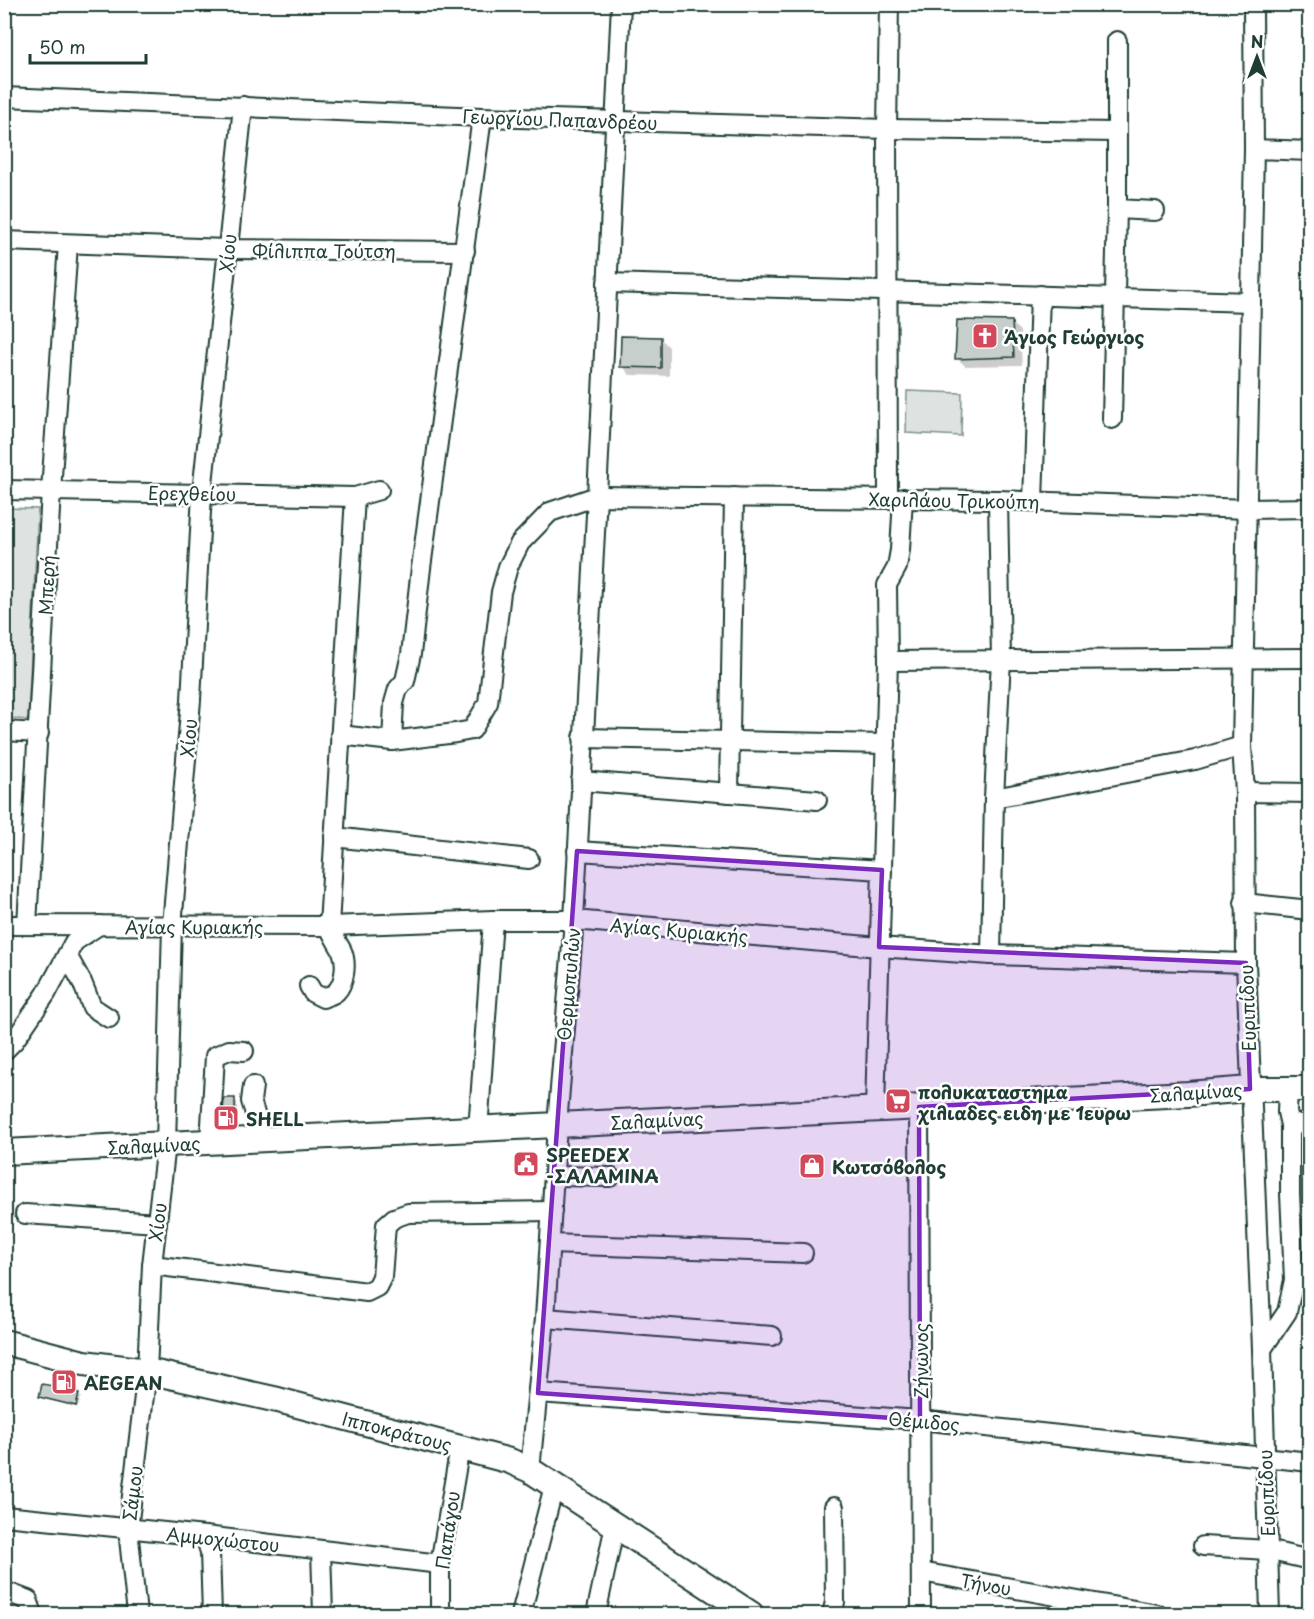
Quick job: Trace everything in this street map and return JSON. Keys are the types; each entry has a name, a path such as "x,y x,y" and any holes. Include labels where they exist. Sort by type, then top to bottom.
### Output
{"main road":[{"name":"Σαλαμίνας","path":"4,1152 478,1130 1250,1089 1299,1089"},
{"name":"Ιπποκράτους","path":"4,1342 84,1363 147,1371 278,1400 510,1461 530,1470 751,1614"}],"street":[{"name":"Θερμοπυλών","path":"530,1470 545,1318 557,1125 574,920 621,4"},
{"path":"875,1109 888,661 887,585 897,567 900,550 888,291 889,4"},
{"name":"Ευριπίδου","path":"1253,4 1254,149 1242,746 1245,792 1244,903 1270,1614"},
{"path":"1112,419 1117,209 1117,41"},
{"name":"Γεωργίου Παπανδρέου","path":"4,97 482,117 887,129 1116,132"},
{"name":"Χίου","path":"147,1371 152,1265 166,1144 172,926 191,700 202,493 243,106"},
{"path":"340,735 392,741 394,703 398,689 405,681 411,654 482,117"},
{"path":"1254,149 1310,151"},
{"path":"1117,209 1155,211"},
{"name":"Φίλιππα Τούτση","path":"4,242 227,249 465,251"},
{"name":"Μπερή","path":"27,925 51,491 68,244"},
{"path":"608,284 1251,302"},
{"path":"1033,501 1040,295"},
{"name":"Ερεχθείου","path":"4,490 355,497 379,490"},
{"name":"Χαριλάου Τρικούπη","path":"392,741 472,730 488,703 501,592 508,567 520,543 550,512 597,496 896,498 1248,509 1310,508"},
{"path":"309,986 313,993 323,998 335,993 345,968 343,953 329,926 355,497"},
{"path":"729,793 734,497"},
{"path":"991,955 994,798 1001,659 998,500"},
{"path":"888,661 1310,658"},
{"path":"4,731 39,733"},
{"path":"583,738 886,744"},
{"path":"994,798 1195,760 1242,746"},
{"path":"581,781 817,800"},
{"path":"1245,792 1310,793"},
{"path":"334,837 529,859"},
{"path":"577,851 882,870"},
{"path":"1244,903 1310,910"},
{"path":"478,1130 493,920"},
{"name":"Αγίας Κυριακής","path":"4,925 329,926 493,920 574,920 991,955 1246,963"},
{"path":"4,1051 14,1041 46,994 74,942 99,925"},
{"path":"67,955 82,982 92,1007 109,1018"},
{"path":"210,1142 215,1056 229,1050 244,1051"},
{"path":"253,1086 251,1101 257,1120 256,1140"},
{"path":"1262,1349 1287,1312 1294,1280 1290,1125 1287,1113 1299,1089"},
{"name":"Ζήνωνος","path":"919,1107 921,1614"},
{"path":"1290,1125 1310,1123"},
{"path":"555,1176 610,1177"},
{"path":"152,1265 368,1292 377,1287 382,1277 386,1225 394,1218 408,1213 552,1211"},
{"path":"25,1215 157,1223"},
{"path":"550,1244 803,1253"},
{"path":"545,1318 772,1336"},
{"name":"Σάμου","path":"137,1614 128,1529 147,1371"},
{"name":"Θέμιδος","path":"538,1393 920,1420 1310,1462"},
{"name":"Παπάγου","path":"440,1614 440,1564 460,1447"},
{"path":"521,1614 554,1486"},
{"path":"832,1614 835,1602 834,1507"},
{"name":"Αμμοχώστου","path":"4,1516 205,1536 440,1564"},
{"path":"596,1614 615,1525"},
{"path":"205,1536 210,1552 212,1614"},
{"path":"1203,1546 1267,1550 1310,1560"},
{"path":"321,1550 323,1614"},
{"name":"Τήνου","path":"921,1572 1157,1614"},
{"path":"4,1591 28,1600 33,1614"}],"highlighted area":[{"path":"577,851 882,870 879,947 1246,963 1250,1089 919,1107 920,1420 538,1393"}],"shaded area":[{"path":"907,391 962,393 961,436 906,433"},
{"path":"5,508 38,509 28,720 5,718"}],"building":[{"path":"957,320 1012,321 1014,357 955,359"},
{"path":"621,336 661,337 661,368 620,367"},
{"path":"224,1098 235,1098 235,1126 222,1127"},
{"path":"56,1372 72,1376 68,1391 79,1394 76,1406 39,1397 42,1384 53,1386"}],"place":[{"name":"Άγιος Γεώργιος","path":"985,336"},
{"name":"πολυκαταστημα χιλιαδες ειδη με 1ευρω","path":"898,1101"},
{"name":"SHELL","path":"226,1118"},
{"name":"SPEEDEX -ΣΑΛΑΜΙΝΑ","path":"526,1164"},
{"name":"Κωτσόβολος","path":"812,1166"},
{"name":"AEGEAN","path":"64,1382"}]}
